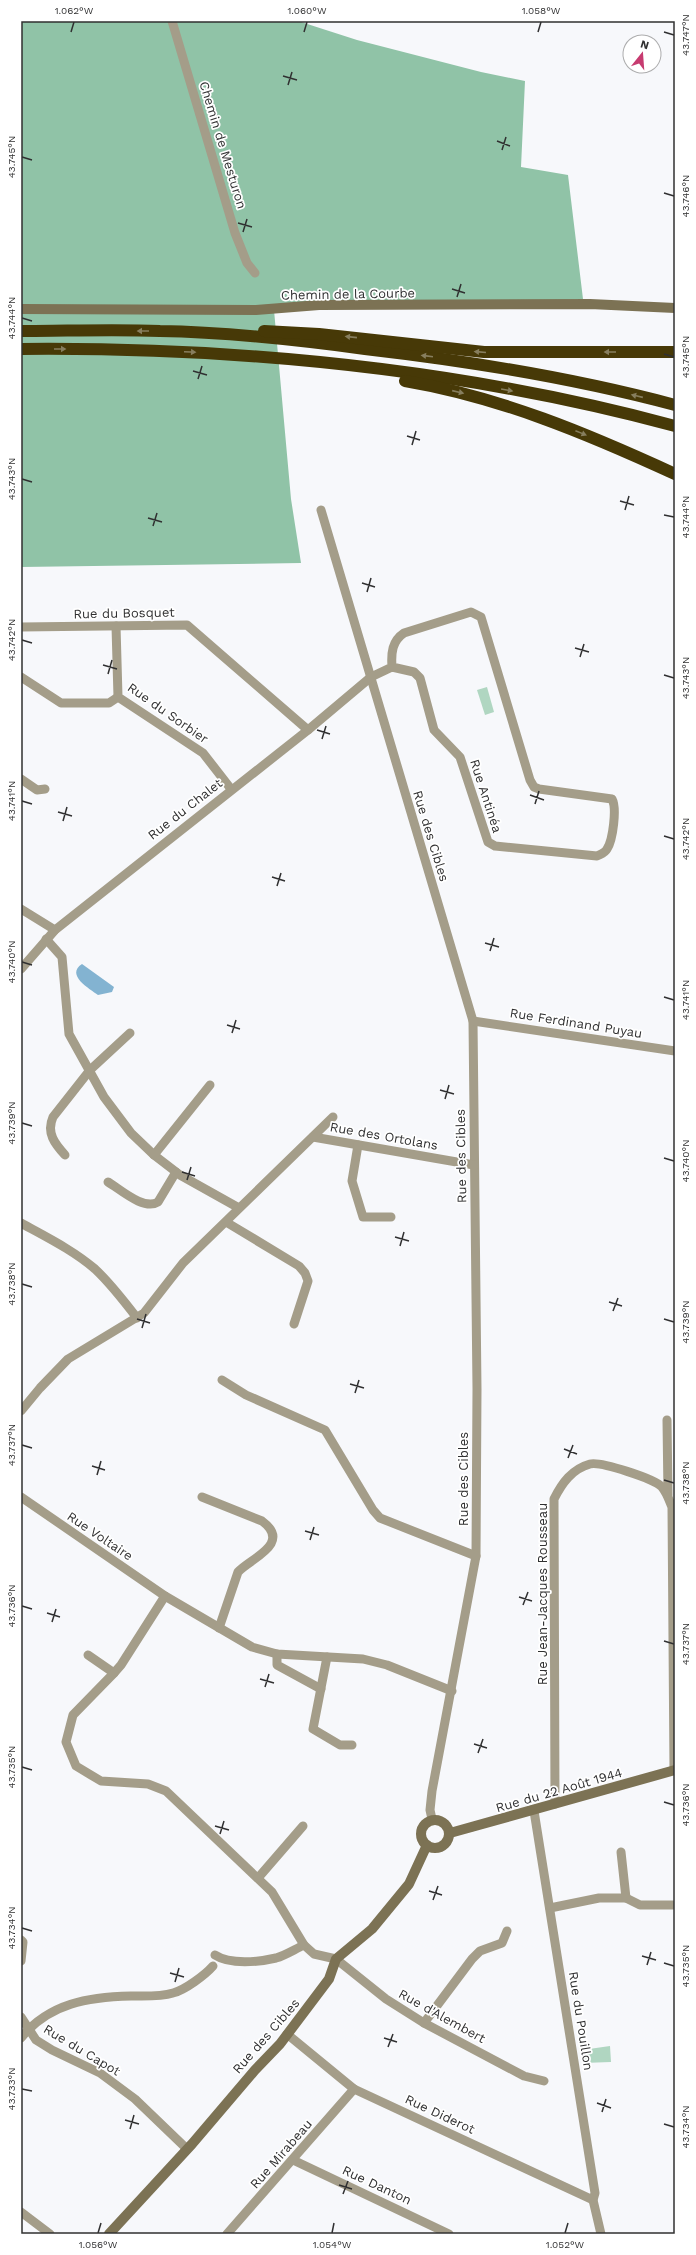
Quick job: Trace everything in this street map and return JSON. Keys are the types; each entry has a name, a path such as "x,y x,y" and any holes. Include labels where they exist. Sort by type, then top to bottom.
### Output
{"highway":[{"path":"21,331 161,331 214,328 283,331 484,352 675,352"},
{"path":"161,331 312,342 443,358 508,369 675,405"},
{"path":"21,349 95,349 236,355 379,370 506,389 612,410 675,426"},
{"path":"236,355 398,380 460,392 546,419 675,474"}],"street":[{"name":"Chemin de Mesturon","path":"172,21 235,233 247,263 255,273"},
{"name":"Chemin de la Courbe","path":"21,309 256,310 319,305 582,304 675,308"},
{"name":"Rue des Cibles","path":"321,510 473,1021 477,1389 476,1556 452,1691 432,1791 430,1810 432,1819"},
{"name":"Rue Antinéa","path":"472,612 476,614 480,618 530,780 534,787 539,789 612,799 615,805 610,843 607,850 597,856 495,846 488,842 460,757 434,730 420,678 414,672 392,667 391,655 396,638 404,633 472,612"},
{"name":"Rue du Bosquet","path":"21,627 187,624 308,730"},
{"name":"Rue du Sorbier","path":"116,626 118,697 203,753 231,789"},
{"name":"Rue du Chalet","path":"21,968 55,930 231,789 308,730 370,677 392,667"},
{"path":"21,677 61,703 108,703 118,697"},
{"path":"21,779 37,790 45,788"},
{"path":"21,909 55,930"},
{"path":"46,939 62,958 69,1034 104,1097 131,1133 154,1155 176,1172 239,1208"},
{"name":"Rue Ferdinand Puyau","path":"473,1021 675,1051"},
{"path":"65,1155 53,1141 50,1124 53,1117 90,1070 130,1033"},
{"path":"154,1155 210,1085"},
{"path":"21,1411 40,1388 68,1359 144,1313 183,1263 333,1118"},
{"name":"Rue des Ortolans","path":"313,1137 474,1165"},
{"path":"358,1145 352,1181 363,1217 391,1217"},
{"path":"108,1182 146,1205 154,1204 158,1202 176,1172"},
{"path":"226,1222 299,1266 305,1273 308,1281 294,1324"},
{"path":"22,1224 59,1244 94,1268 118,1292 137,1318"},
{"path":"222,1380 246,1395 325,1430 373,1510 380,1518 476,1556"},
{"path":"667,1420 668,1495 672,1507 674,1770"},
{"name":"Rue Jean-Jacques Rousseau","path":"554,1804 554,1499 563,1481 580,1468 592,1463 644,1476 662,1487 668,1495"},
{"path":"202,1496 262,1521 268,1526 272,1537 271,1544 265,1553 253,1562 244,1565 238,1572 219,1628"},
{"name":"Rue Voltaire","path":"21,1497 165,1596 252,1647 277,1654 363,1659 387,1665 452,1691"},
{"path":"165,1596 121,1665 73,1715 66,1742 76,1766 102,1781 148,1784 166,1791 272,1892 304,1945 314,1954 336,1959 372,1929 396,1901 409,1884 427,1845"},
{"path":"277,1654 277,1665 321,1689"},
{"path":"88,1655 114,1673"},
{"path":"327,1657 313,1730 340,1745 352,1745"},
{"name":"Rue du 22 Août 1944","path":"450,1833 674,1770"},
{"name":"Rue du Pouillon","path":"534,1810 594,2193 593,2200 601,2234"},
{"path":"432,1819 446,1824 450,1833 449,1838 442,1846 432,1848 422,1839 421,1830 426,1823 432,1819"},
{"path":"258,1878 302,1826"},
{"path":"621,1852 626,1898"},
{"path":"550,1908 599,1898 626,1898 640,1905 675,1905"},
{"path":"424,2023 472,1959 480,1951 502,1944 507,1931"},
{"path":"21,1940 23,1942 21,1961"},
{"path":"215,1955 234,1961 260,1960 275,1958 304,1945"},
{"name":"Rue des Cibles","path":"109,2234 187,2149 287,2034 329,1979 336,1959"},
{"name":"Rue d'Alembert","path":"336,1959 386,1999 424,2023 524,2076 544,2081"},
{"path":"21,2038 28,2029 43,2018 71,2003 98,1996 174,1993 207,1973 213,1966"},
{"name":"Rue du Capot","path":"21,2017 36,2040 52,2050 100,2073 135,2100 187,2149"},
{"name":"Rue Diderot","path":"287,2034 354,2089 593,2200"},
{"name":"Rue Mirabeau","path":"227,2234 354,2089"},
{"name":"Rue Danton","path":"293,2160 449,2234"},
{"path":"21,2212 50,2234"}],"green space":[{"path":"21,21 298,21 357,40 481,72 525,81 521,167 568,175 583,299 421,308 274,310 291,499 301,563 21,567"},
{"path":"487,687 494,712 485,715 477,690"},
{"path":"610,2046 611,2062 583,2063 582,2050"}],"water":[{"path":"82,964 114,987 112,992 98,995 85,985 77,977 76,973 77,968"}]}
